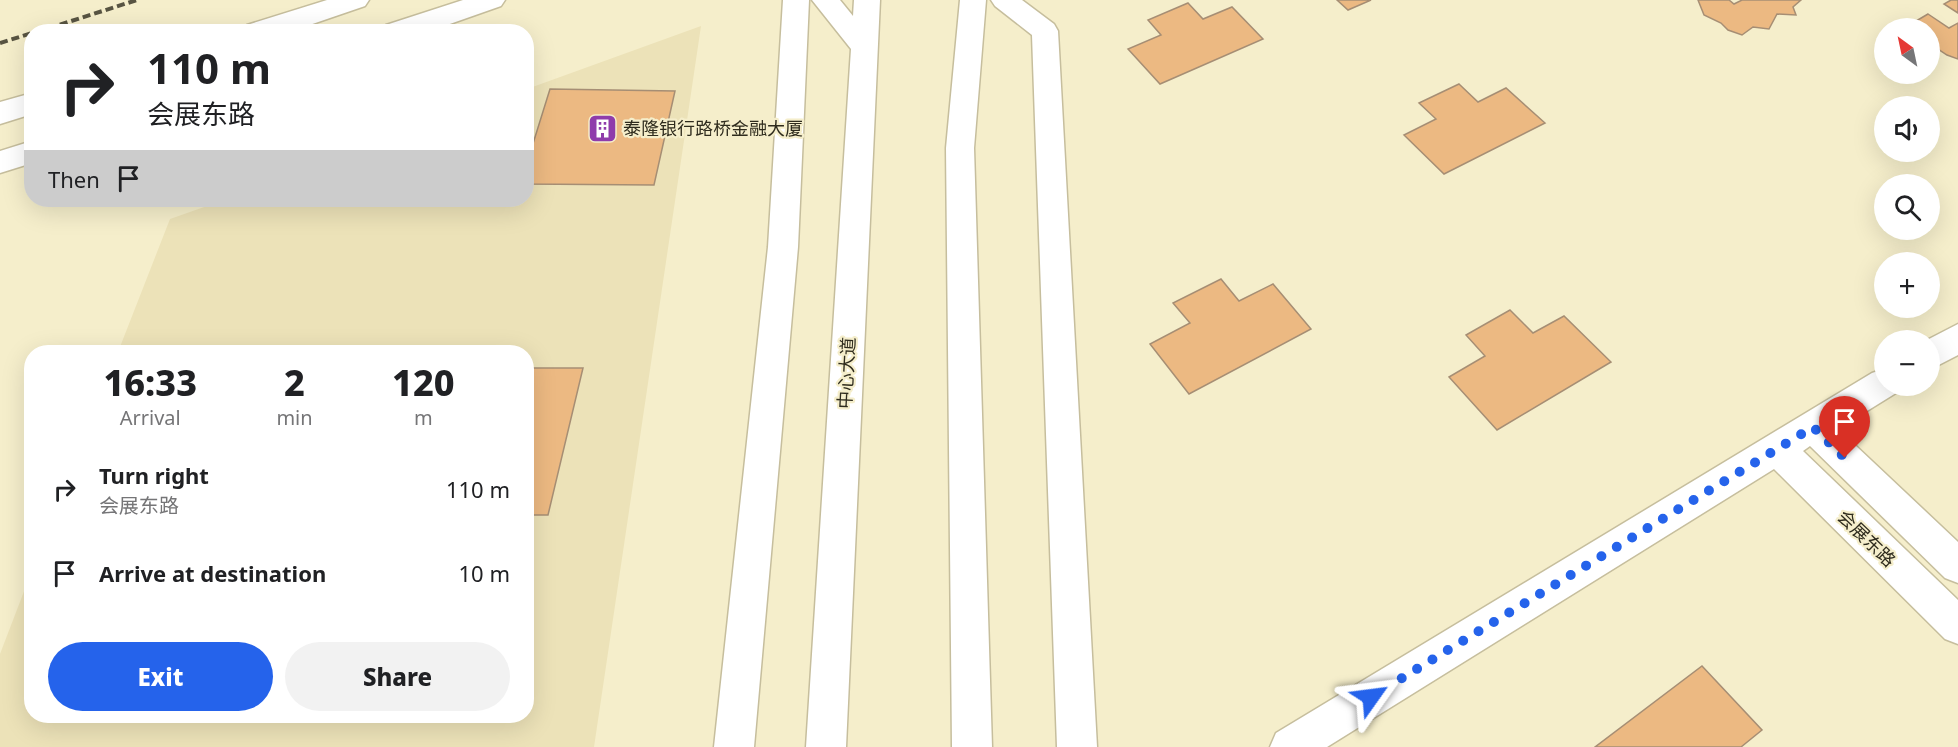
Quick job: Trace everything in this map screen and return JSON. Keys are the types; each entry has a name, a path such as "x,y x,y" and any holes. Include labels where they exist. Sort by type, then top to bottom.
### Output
{"main road":[{"path":"281,24 356,0"},
{"path":"420,24 492,0"},
{"path":"734,747 783,247 796,0"},
{"path":"825,0 864,47"},
{"name":"中心大道","path":"826,747 867,0"},
{"path":"972,747 960,148 973,0"},
{"path":"1004,0 1045,31 1077,747"},
{"path":"0,113 24,106"},
{"path":"0,162 24,154"},
{"path":"1940,349 1958,338"},
{"path":"1290,747 1874,389"},
{"path":"1813,427 1958,566"},
{"name":"会展东路","path":"1777,449 1958,626"}],"shaded area":[{"path":"701,26 594,747 0,747 0,654 24,591 24,723 534,723 534,345 121,345 170,219 204,207 534,207 534,86"}],"building":[{"path":"1337,0 1371,0 1348,10"},
{"path":"1698,0 1729,0 1734,4 1742,0 1801,0 1793,7 1796,15 1777,14 1769,29 1753,27 1742,35 1728,30 1721,23 1704,15"},
{"path":"1951,0 1958,0 1958,13 1944,4"},
{"path":"1188,3 1203,19 1232,7 1263,39 1160,84 1128,49 1161,35 1148,20"},
{"path":"1928,14 1934,18 1921,18"},
{"path":"1940,22 1949,28 1958,23 1958,59 1940,50"},
{"path":"1459,84 1478,102 1506,88 1545,123 1444,174 1404,135 1436,119 1419,103"},
{"name":"泰隆银行路桥金融大厦","path":"550,89 675,91 654,185 534,184 534,140"},
{"path":"1221,279 1239,301 1273,284 1311,329 1189,394 1150,344 1190,323 1173,303"},
{"path":"1510,310 1533,333 1564,316 1611,362 1497,430 1449,377 1485,356 1466,335"},
{"path":"534,368 583,368 548,515 534,515"},
{"path":"1702,666 1762,730 1741,747 1595,747"}],"railway":[{"path":"62,24 137,0"},
{"path":"0,43 24,36"}],"place":[{"name":"泰隆银行路桥金融大厦","path":"602,128"}],"route":[{"path":"1371,697 1813,427 1845,458"}]}
